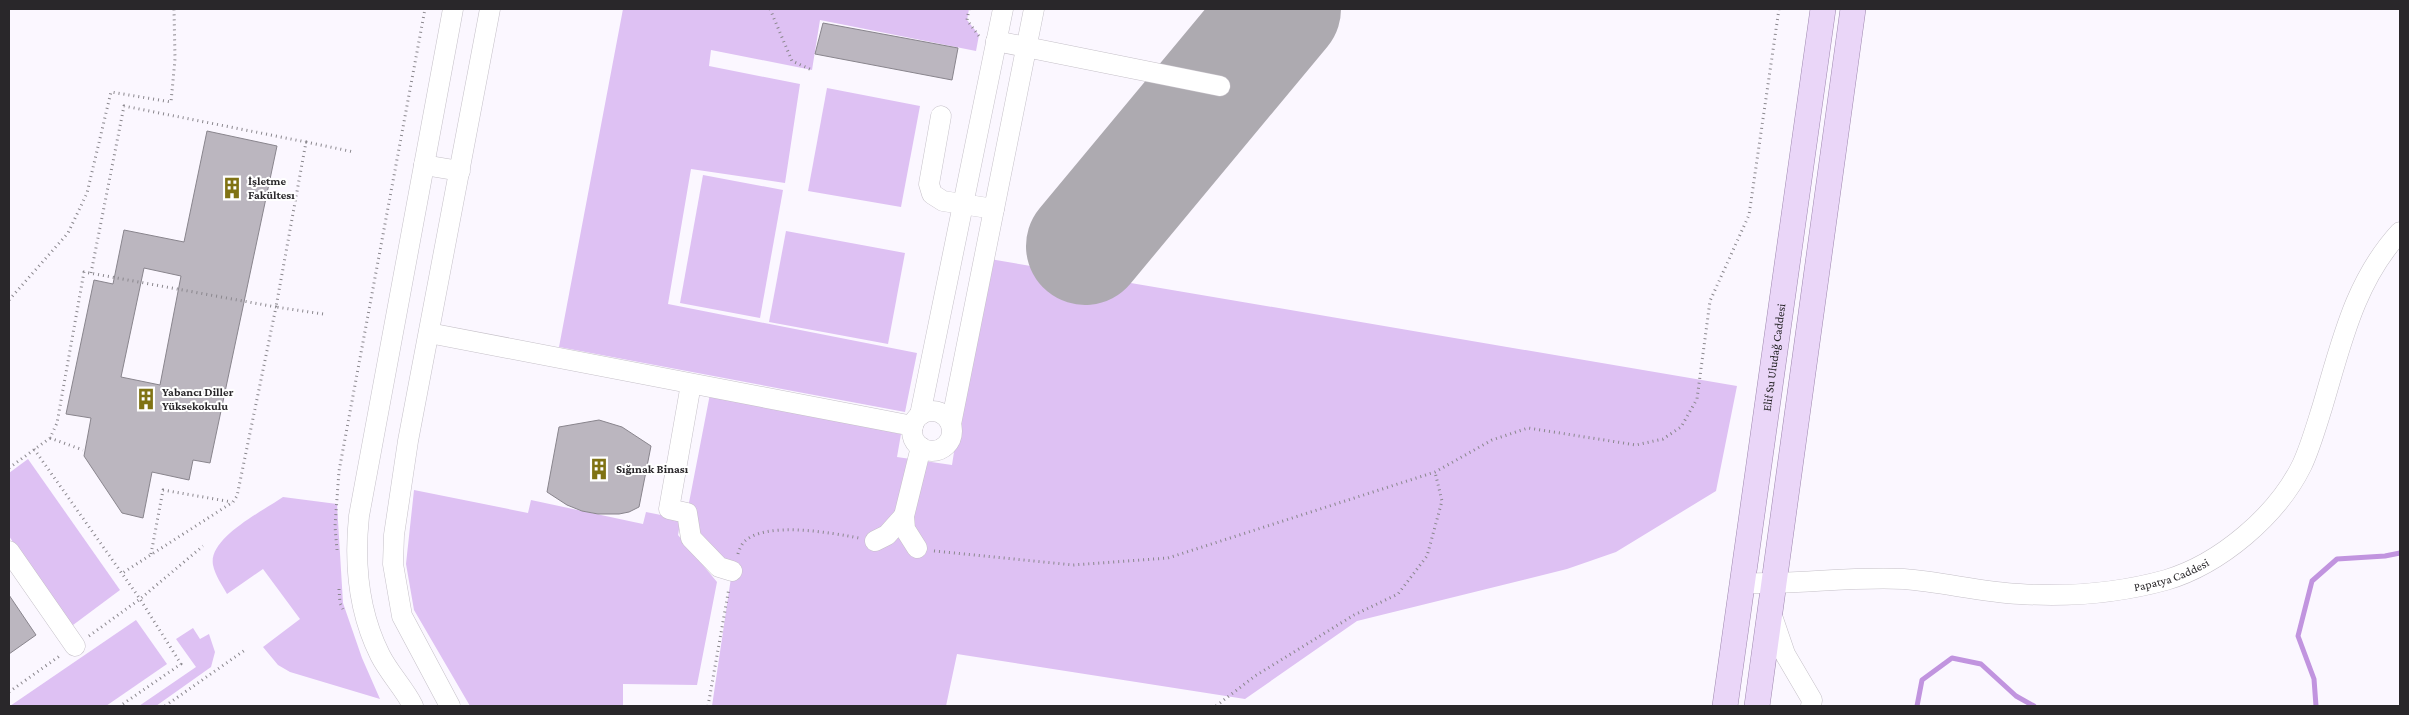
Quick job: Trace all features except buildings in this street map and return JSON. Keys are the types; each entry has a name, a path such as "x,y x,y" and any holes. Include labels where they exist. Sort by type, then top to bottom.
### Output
{"main road":[{"name":"Elif Su Uludağ Caddesi","path":"1725,706 1744,583 1823,9"},
{"path":"1757,706 1853,9"}],"street":[{"path":"413,706 380,656 364,616 356,549 359,516 453,9"},
{"path":"450,706 402,616 393,564 399,500 490,9"},
{"path":"1003,9 916,421 914,439 921,447 931,450 944,447 951,437 951,424 1034,9"},
{"path":"996,41 1220,86"},
{"path":"941,116 929,184 932,194 943,201 994,209"},
{"path":"424,165 460,171"},
{"name":"Papatya Caddesi","path":"1744,583 1774,584 1876,578 1907,579 2020,594 2082,594 2131,589 2168,579 2198,566 2256,527 2280,499 2302,466 2357,296 2373,268 2400,232"},
{"path":"429,333 691,384 916,421"},
{"path":"691,384 669,509 687,513 691,538 719,567 732,571"},
{"path":"916,421 926,412 938,412 944,414 951,424"},
{"path":"917,548 905,528 904,516 921,447"},
{"path":"875,541 887,535 904,516"},
{"path":"9,551 75,646"},
{"path":"1770,611 1785,654 1812,700 1811,706"}],"path":[{"path":"9,300 68,233 87,193 111,92 171,102 175,60 174,9"},
{"path":"770,9 792,61 812,70"},
{"path":"917,548 940,552 1074,565 1168,558 1435,472 1492,440 1528,428 1636,445 1663,439 1680,428 1697,399 1710,301 1749,215 1779,9"},
{"path":"91,273 124,106 354,152"},
{"path":"121,574 233,502 237,496 276,307 306,142"},
{"path":"9,468 50,438 57,423 84,272 323,314"},
{"path":"50,438 82,450"},
{"path":"34,450 140,599 181,664 120,706"},
{"path":"1216,706 1264,671 1354,615 1398,594 1427,556 1442,501 1435,472"},
{"path":"150,555 163,490 233,502"},
{"path":"708,706 734,561 744,542 769,530 818,530 875,541"},
{"path":"9,692 140,599 203,546"},
{"path":"165,706 245,650"}],"shaded area":[{"path":"623,9 969,9 967,20 979,35 976,51 820,20 812,70 711,50 709,66 800,84 785,183 691,169 668,304 917,353 905,412 559,347"},
{"path":"827,88 920,106 901,207 808,191"},
{"path":"703,175 783,190 760,318 680,303"},
{"path":"786,231 905,253 888,344 769,322"},
{"path":"984,258 1737,386 1716,491 1616,552 1567,569 1357,621 1245,699 957,654 946,706 712,706 732,571 719,563 687,513 710,394 901,434 897,457 952,465"},
{"path":"28,459 120,590 69,628 9,536 9,473"},
{"path":"414,490 528,513 531,500 643,524 646,512 681,519 678,535 717,582 697,685 623,684 623,706 470,706 414,610 406,564"},
{"path":"283,497 337,504 343,603 362,658 380,699 290,672 278,665 263,647 300,619 263,569 227,594 217,576 213,565 214,555 219,545 239,526"},
{"path":"136,620 167,664 106,706 10,706"},
{"path":"193,628 200,639 209,634 215,652 211,667 156,706 139,706 196,667 176,639"}],"waterway":[{"path":"2316,706 2314,679 2298,636 2312,581 2337,559 2385,556 2400,553"},
{"path":"1917,706 1922,680 1952,658 1981,664 2016,696 2034,706"}],"runway":[{"path":"1085,246 1282,9"}],"place":[{"name":"İşletme Fakültesı","path":"232,188"},
{"name":"Yabancı Diller Yüksekokulu","path":"146,399"},
{"name":"Sığınak Binası","path":"599,469"}]}
